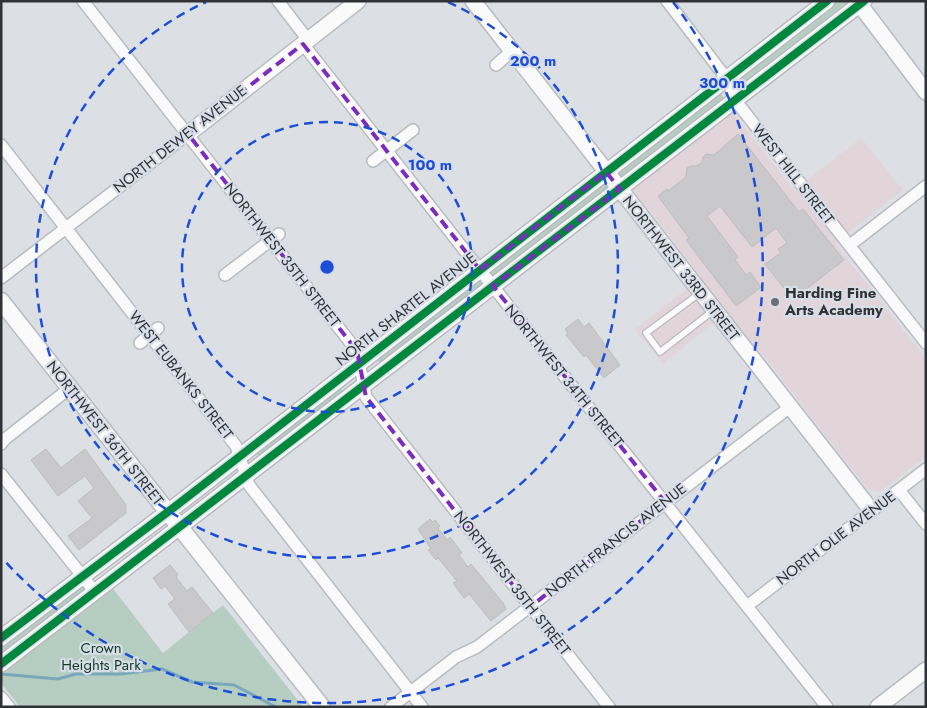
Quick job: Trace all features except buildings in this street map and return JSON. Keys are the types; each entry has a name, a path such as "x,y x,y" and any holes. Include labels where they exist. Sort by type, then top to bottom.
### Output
{"main road":[{"name":"NORTHWEST 36TH STREET","path":"1,301 322,707"}],"street":[{"name":"NORTHWEST 35TH STREET","path":"84,1 188,134 275,237 357,351 366,397 609,707"},
{"name":"NORTHWEST 34TH STREET","path":"278,1 386,151 827,707"},
{"name":"NORTH DEWEY AVENUE","path":"1,278 358,1"},
{"name":"NORTHWEST 33RD STREET","path":"473,1 871,510"},
{"name":"WEST HILL STREET","path":"667,1 727,78 735,100 926,343"},
{"name":"NORTH SHARTEL AVENUE","path":"1,638 240,456 827,1"},
{"path":"1,664 860,3 926,92"},
{"path":"496,65 512,51"},
{"path":"373,162 413,130"},
{"name":"WEST EUBANKS STREET","path":"1,144 66,227 154,332 236,446 249,485 422,707"},
{"path":"850,245 926,186"},
{"path":"225,275 275,237"},
{"path":"140,343 154,332"},
{"path":"4,437 70,388"},
{"name":"NORTH FRANCIS AVENUE","path":"391,707 456,657 478,647 790,407"},
{"name":"NORTH OLIE AVENUE","path":"747,606 926,469"},
{"path":"1,474 94,592"},
{"path":"899,490 926,524"},
{"path":"878,707 926,671"},
{"path":"1,697 9,707"}],"lane":[{"path":"701,292 646,333 660,352 714,310"}],"highlighted area":[{"path":"303,44 480,270 606,172 620,189 493,286 665,502 530,607 366,397 357,351 188,134"}],"shaded area":[{"name":"Harding Fine Arts Academy","path":"733,113 794,190 861,138 903,190 835,243 926,359 926,457 881,491 876,492 867,488 752,341 748,343 725,313 663,364 635,329 702,277 633,190"}],"green space":[{"path":"835,1 848,1 850,4 742,88 739,87 735,81 737,77"},
{"path":"719,91 726,101 622,181 615,171"},
{"path":"603,180 610,189 495,279 487,269"},
{"path":"477,278 485,286 381,364 376,358"},
{"path":"340,387 344,394 259,457 255,452"},
{"path":"80,585 85,587 85,592 1,658 1,644"},
{"name":"Crown Heights Park","path":"111,586 163,653 223,605 303,707 20,707 1,683 1,669"}],"waterway":[{"path":"1,674 58,679 76,674 121,674 162,669 192,682 234,685 276,707"}],"cycle path":[{"path":"1,638 177,505 827,1"},
{"path":"1,664 864,1"}],"place":[{"name":"Harding Fine Arts Academy","path":"775,302"}]}
